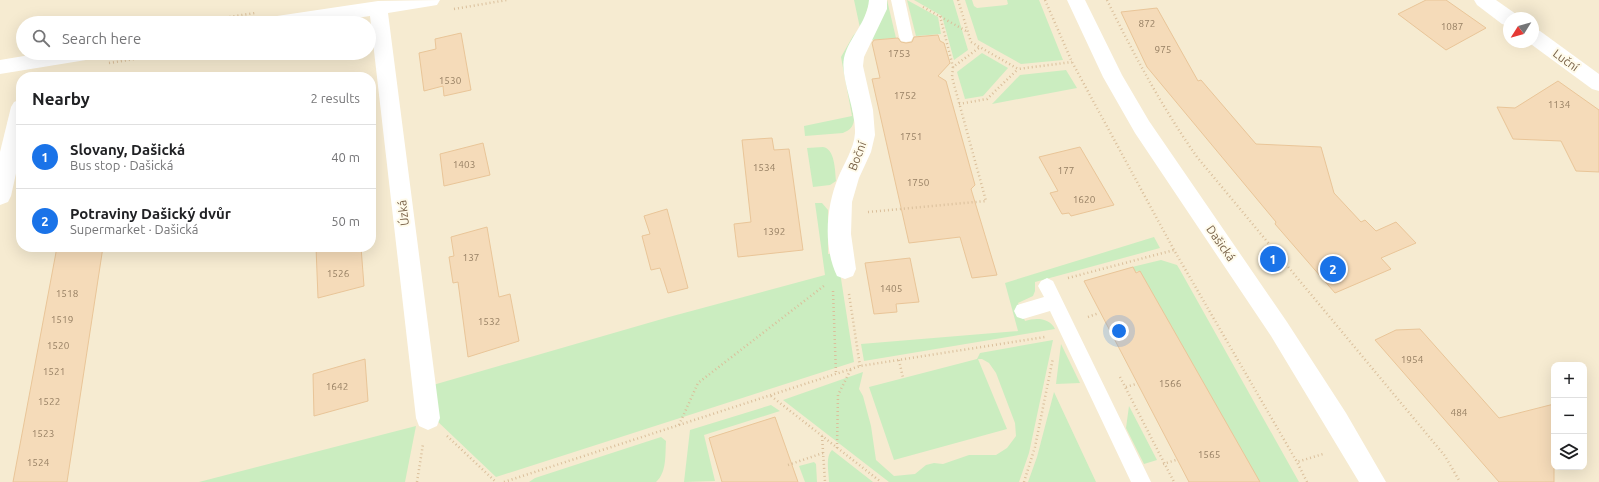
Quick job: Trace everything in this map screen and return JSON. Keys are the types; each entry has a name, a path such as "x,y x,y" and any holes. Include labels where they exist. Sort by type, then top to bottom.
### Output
{"street":[{"path":"321,16 430,0"},
{"name":"Boční","path":"838,274 840,214 848,178 862,147 865,136 865,125 853,66 853,57 857,47 877,13 878,0"},
{"name":"Dašická","path":"1076,0 1113,77 1142,127 1274,322 1373,482"},
{"path":"1483,0 1503,15"},
{"name":"Úzká","path":"378,7 428,418"},
{"name":"Luční","path":"1539,40 1599,84"},
{"path":"0,66 30,69 62,60"},
{"path":"0,196 16,128"}],"lane":[{"path":"898,0 906,37"},
{"path":"1023,310 1056,289 1064,334 1141,482"}],"path":[{"path":"958,0 972,42 1018,69"},
{"path":"1045,0 1072,62 1174,250 1297,462 1307,482"},
{"path":"1107,0 1138,64 1177,129 1197,157 1445,456 1460,482"},
{"path":"840,214 986,201 952,77 953,67 940,16 968,32"},
{"path":"953,67 980,47"},
{"path":"959,104 987,99 1018,69 1072,62"},
{"path":"1056,289 1174,250"},
{"path":"838,274 860,366"},
{"path":"836,374 838,274"},
{"path":"679,426 698,383 838,274"},
{"path":"504,482 511,481 860,366 1064,334 1035,447 1024,482"},
{"path":"899,360 903,378"},
{"path":"837,448 838,395 851,369"},
{"path":"1126,387 1136,384"},
{"path":"771,396 881,482"},
{"path":"416,482 428,418"},
{"path":"428,418 496,482"},
{"path":"822,436 825,482"},
{"path":"1297,462 1351,445"},
{"path":"788,465 823,453"}],"shaded area":[{"path":"0,0 1599,0 1599,482 0,482"}],"green space":[{"path":"854,0 869,0 869,4 847,77 854,120 853,125 843,133 805,136 804,126 852,116 841,57 853,36 860,28"},
{"path":"883,0 887,0 896,38 871,40"},
{"path":"907,0 938,17 941,34 916,36"},
{"path":"914,0 953,0 968,50 954,60 942,16"},
{"path":"965,0 972,0 974,6 977,8 1006,5 1008,4 1007,0 1039,0 1063,60 1021,64 978,40"},
{"path":"982,53 1008,68 983,96 965,99 957,72"},
{"path":"1066,70 1077,88 992,104 1020,75"},
{"path":"823,147 830,152 834,161 836,181 830,185 813,187 807,148"},
{"path":"815,203 822,203 828,210 828,254 837,253 854,362 496,477 436,420 433,385 669,317 825,275"},
{"path":"1154,237 1160,248 1035,282 1035,291 1033,296 1018,303 1025,321 1033,319 1046,320 1055,329 864,361 861,344 1018,331 1005,283"},
{"path":"1161,260 1177,265 1299,482 1253,482 1256,477 1139,271 1135,272 1132,267"},
{"path":"1053,340 1029,453 1019,482 889,482 783,400 863,372 859,389 863,396 871,426 876,460 894,476 915,474 926,465 934,463 943,464 969,455 996,455 1007,448 1016,436 1015,423 996,373 989,363 982,359 978,359 1007,429 894,460 869,387 977,359 980,353"},
{"path":"1061,344 1080,383 1056,384"},
{"path":"1054,392 1096,482 1028,482 1037,457"},
{"path":"771,405 780,411 704,435 715,481 684,482 690,430"},
{"path":"1129,406 1157,460 1144,464 1126,428"},
{"path":"416,426 405,482 199,482"},
{"path":"661,437 666,441 665,463 660,478 656,482 529,482 535,478"},
{"path":"832,450 873,482 829,482 828,461"},
{"path":"814,462 816,464 817,482 805,482 799,466"}],"building":[{"path":"1426,0 1446,0 1486,28 1446,50 1398,14"},
{"path":"1157,8 1198,81 1201,80 1256,144 1321,147 1334,193 1361,222 1365,220 1376,231 1396,222 1416,243 1381,258 1391,269 1335,293 1275,224 1276,222 1147,67 1121,12"},
{"path":"461,33 471,90 444,96 443,86 424,91 419,53 436,49 435,39"},
{"path":"938,35 940,41 944,43 950,63 938,76 946,81 975,185 971,189 997,275 972,278 960,237 909,243 872,79 880,78 872,43 874,40 898,38 901,42 906,43 912,42 914,37"},
{"path":"1558,81 1599,110 1599,172 1576,171 1561,141 1513,139 1497,107 1515,108"},
{"path":"772,138 774,150 789,149 803,250 738,257 734,224 751,222 742,140"},
{"path":"483,143 490,175 444,186 440,154"},
{"path":"1080,147 1114,205 1071,216 1069,213 1062,214 1050,193 1058,191 1039,157"},
{"path":"667,209 688,288 668,293 660,268 651,270 642,236 650,234 644,216"},
{"path":"487,227 499,297 510,294 519,341 468,357 458,282 453,283 449,257 454,256 451,237"},
{"path":"56,252 102,252 67,482 13,482"},
{"path":"316,252 361,252 364,286 318,298"},
{"path":"910,258 919,302 896,304 897,312 874,314 865,263"},
{"path":"1133,267 1136,273 1140,271 1260,482 1189,482 1084,281"},
{"path":"1420,329 1499,418 1551,405 1551,470 1554,470 1554,482 1499,482 1375,340 1396,330"},
{"path":"365,359 368,401 314,416 313,374"},
{"path":"775,417 798,482 722,482 709,438"}],"place":[{"name":"Slovany, Dašická","path":"1273,259"},
{"name":"Potraviny Dašický dvůr","path":"1333,269"}]}
